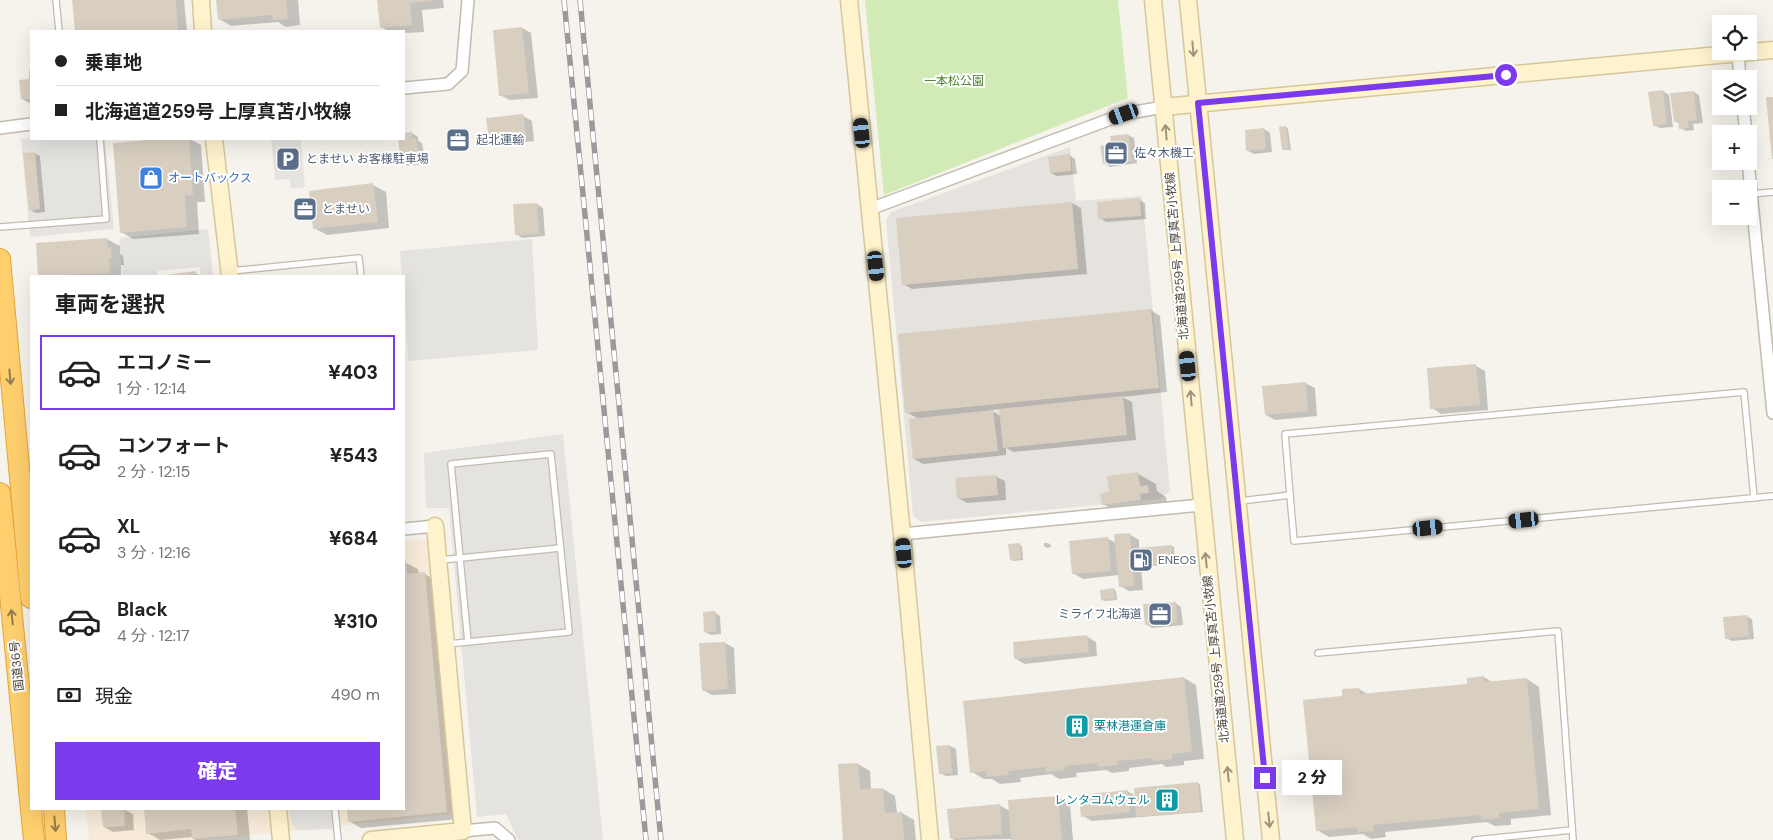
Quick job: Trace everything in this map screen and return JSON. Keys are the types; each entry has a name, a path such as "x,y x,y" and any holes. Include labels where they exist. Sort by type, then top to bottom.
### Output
{"highway":[{"path":"0,259 30,582"},
{"name":"国道36号","path":"0,493 4,567 30,804"},
{"name":"国道36号","path":"31,810 34,840"},
{"path":"54,810 56,840"}],"street":[{"path":"200,0 204,30"},
{"path":"405,88 448,84 462,71 468,0"},
{"path":"849,0 902,534 930,840"},
{"name":"北海道道259号 上厚真苫小牧線","path":"1153,0 1235,840"},
{"path":"1188,0 1271,840"},
{"path":"1757,51 1773,50"},
{"path":"870,209 1124,114 1198,103 1712,55"},
{"path":"0,128 30,124"},
{"path":"214,140 229,274"},
{"path":"1755,225 1773,413"},
{"path":"902,534 1201,505"},
{"path":"405,529 435,526 463,831"},
{"path":"4,567 29,565"},
{"path":"278,810 281,840"},
{"path":"371,840 495,828 509,840"}],"lane":[{"path":"56,0 58,30"},
{"path":"0,227 106,219 100,140"},
{"path":"1757,194 1773,192"},
{"path":"229,274 359,258 361,275"},
{"path":"1754,498 1744,392 1285,434 1294,541 1754,498 1773,496"},
{"path":"446,644 468,642 568,632 551,454 451,464 468,642"},
{"path":"1238,502 1290,496"},
{"path":"438,561 560,548"},
{"path":"1318,653 1558,631 1573,840"},
{"path":"336,810 338,840"},
{"path":"1475,840 1572,830"}],"shaded area":[{"path":"21,139 105,140 114,229 30,237"},
{"name":"とませい お客様駐車場","path":"271,140 301,140 305,187 291,189 290,179 275,180"},
{"path":"1070,147 1076,201 1142,196 1170,491 1160,499 921,522 913,516 886,220 891,212"},
{"path":"208,229 213,275 201,275 200,267 157,271 157,275 122,275 119,238"},
{"path":"532,239 538,350 408,361 405,275 402,275 400,251"},
{"path":"563,434 603,840 518,840 506,814 477,817 449,508 426,508 424,453"},
{"path":"428,539 452,814 198,840 89,840 86,810 405,810 405,541"},
{"path":"289,810 331,810 333,829 299,830 291,823"}],"green space":[{"name":"一本松公園","path":"865,0 1118,0 1128,98 884,195"}],"building":[{"path":"72,0 176,0 178,30 75,30"},
{"path":"216,0 286,0 288,19 273,20 272,15 218,20"},
{"path":"377,0 432,1 410,3 412,25 380,28"},
{"path":"522,27 529,93 499,96 493,30"},
{"path":"30,70 30,99 21,99 19,80 29,79"},
{"path":"1663,90 1667,124 1653,126 1648,92"},
{"path":"1694,91 1697,120 1688,121 1689,128 1679,129 1678,121 1674,122 1670,93"},
{"path":"1766,97 1773,97 1773,159 1772,159"},
{"path":"523,114 526,137 489,141 486,118"},
{"path":"1286,126 1289,149 1282,150 1279,127"},
{"path":"1264,128 1266,149 1246,151 1245,130"},
{"path":"412,132 413,139 416,138 418,152 415,152 417,161 401,163 398,140 405,140 405,133"},
{"name":"佐々木機工","path":"1128,134 1132,161 1103,164 1100,146 1111,144 1110,136"},
{"path":"148,140 189,140 193,195 185,196 187,227 120,233 113,143"},
{"path":"35,152 40,209 29,211 23,153"},
{"path":"1070,154 1071,171 1050,173 1048,157"},
{"path":"373,183 378,222 313,229 309,191"},
{"path":"1140,198 1141,216 1098,219 1097,202"},
{"path":"1072,202 1078,269 902,285 896,218"},
{"path":"537,203 539,234 515,235 513,204"},
{"path":"107,238 108,248 111,247 112,258 109,259 110,273 38,275 36,243"},
{"path":"196,271 196,275 167,275"},
{"path":"1151,309 1159,388 905,413 898,334"},
{"path":"1476,364 1480,405 1430,409 1427,368"},
{"path":"1306,382 1308,411 1265,415 1262,386"},
{"path":"1123,396 1127,435 1003,448 999,409"},
{"path":"993,410 998,451 913,459 909,419"},
{"path":"1138,472 1140,486 1148,485 1149,493 1140,494 1141,500 1102,505 1100,493 1109,492 1107,476"},
{"path":"996,475 998,495 957,499 955,478"},
{"path":"1130,533 1131,550 1172,545 1173,563 1139,566 1138,563 1132,563 1134,586 1119,587 1114,534"},
{"path":"1108,537 1111,571 1072,574 1069,541"},
{"path":"1020,543 1021,559 1010,560 1008,544"},
{"path":"405,560 407,574 425,572 447,812 348,822 347,810 405,810"},
{"path":"1114,588 1115,599 1101,600 1100,590"},
{"name":"ミライフ北海道","path":"1176,602 1177,623 1145,625 1143,604"},
{"path":"715,611 716,632 704,632 703,612"},
{"path":"1747,615 1749,636 1725,639 1723,617"},
{"path":"1087,635 1089,652 1014,659 1013,642"},
{"path":"725,642 728,689 702,691 699,643"},
{"path":"1484,676 1485,682 1527,678 1539,809 1499,813 1499,818 1481,820 1481,815 1373,825 1374,831 1358,832 1357,827 1316,831 1303,700 1342,696 1342,689 1359,688 1360,694 1467,684 1467,678"},
{"name":"栗林港運倉庫","path":"1184,677 1192,752 1172,754 1172,759 1153,761 1153,758 1117,761 1118,765 1099,767 1098,763 1065,766 1065,770 1046,772 1045,767 1008,771 1009,775 987,777 986,771 970,773 963,701"},
{"path":"950,745 952,773 939,774 936,746"},
{"path":"858,763 860,789 883,788 885,813 902,812 904,840 843,840 838,764"},
{"name":"レンタコムウェル","path":"1198,782 1201,811 1136,817 1134,788"},
{"path":"1128,790 1130,812 1081,817 1079,795"},
{"path":"1058,796 1062,840 1011,840 1008,800"},
{"path":"1000,804 1002,834 950,839 947,809"},
{"path":"101,810 124,810 125,826 103,827"},
{"path":"144,810 235,810 238,835 192,839 191,829 146,834"}],"railway":[{"path":"564,0 646,840"},
{"path":"580,0 661,840"}],"place":[{"name":"起北運輸","path":"458,140"},
{"name":"佐々木機工","path":"1116,153"},
{"name":"とませい お客様駐車場","path":"288,159"},
{"name":"オートバックス","path":"151,178"},
{"name":"とませい","path":"305,209"},
{"name":"ENEOS","path":"1141,560"},
{"name":"ミライフ北海道","path":"1160,614"},
{"name":"栗林港運倉庫","path":"1077,726"},
{"name":"レンタコムウェル","path":"1167,800"}],"route":[{"path":"1265,778 1198,103 1506,75"}]}
